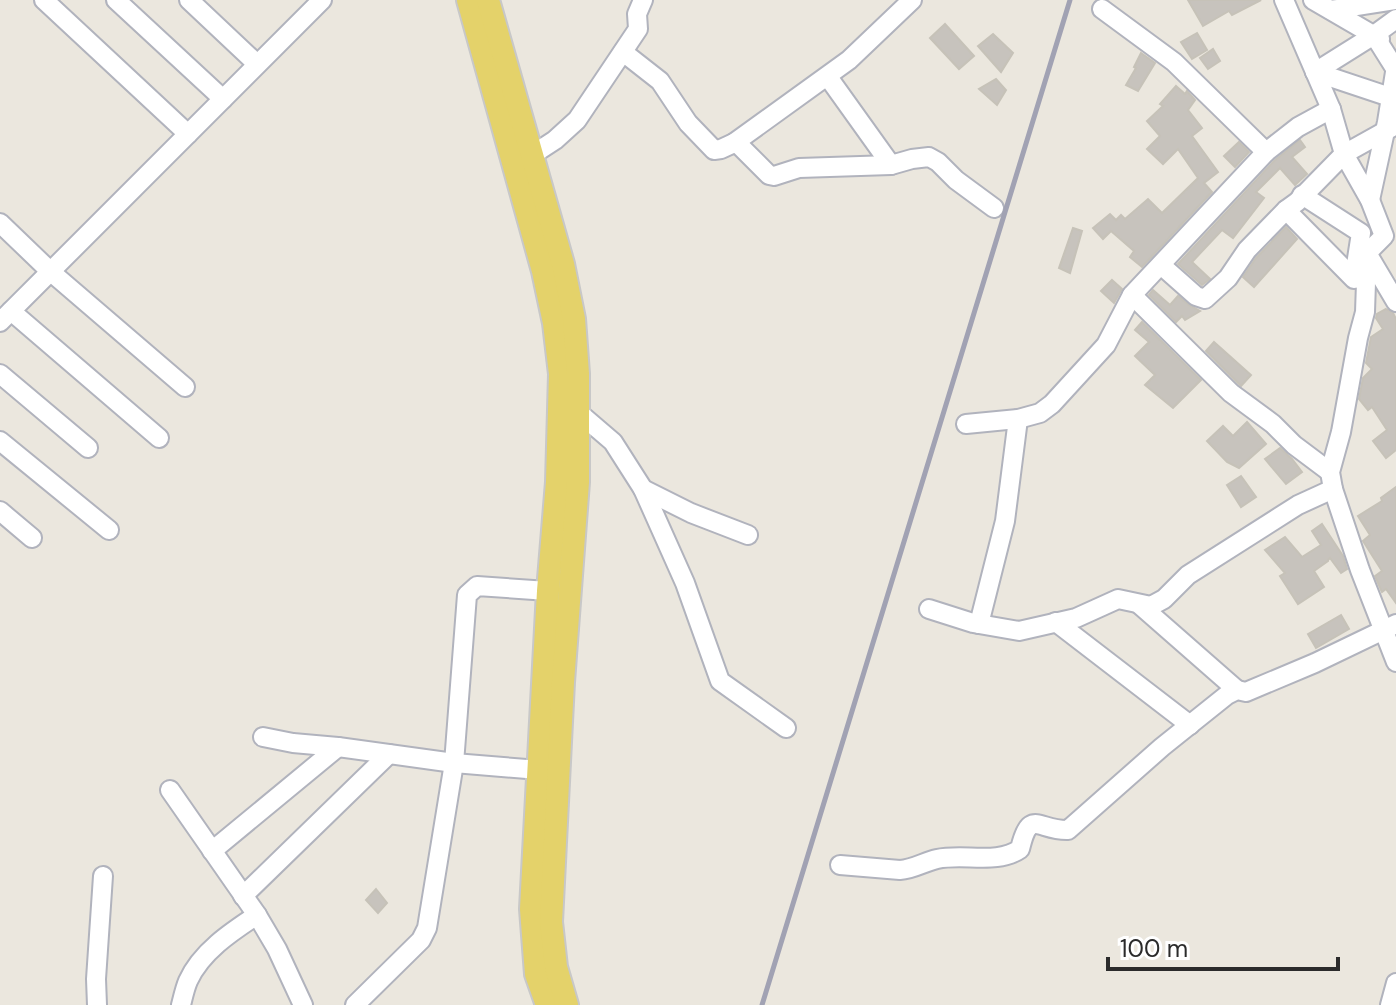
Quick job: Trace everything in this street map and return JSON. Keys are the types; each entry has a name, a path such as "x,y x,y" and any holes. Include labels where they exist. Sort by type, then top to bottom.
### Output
{"main road":[{"path":"468,0 543,271 560,374 561,412 531,909 536,974 547,1005"},
{"path":"488,0 563,264 574,319 578,374 578,482 562,698 551,922 556,967 567,1005"}],"street":[{"path":"44,0 188,134"},
{"path":"116,0 223,99"},
{"path":"189,0 257,64"},
{"path":"159,438 6,316 322,0"},
{"path":"532,155 577,120 638,29 637,14 643,0"},
{"path":"623,52 660,81 688,123 709,147 721,149 828,77 912,0"},
{"path":"929,609 979,624 1019,631 1076,618 1118,599 1151,606 1164,599 1188,575 1298,505 1331,480 1365,312 1367,253 1384,236 1370,200 1344,154 1331,109 1284,0"},
{"path":"1313,0 1396,49"},
{"path":"1331,10 1396,0"},
{"path":"1102,9 1174,62 1266,152"},
{"path":"1315,72 1396,19"},
{"path":"1370,200 1390,129 1396,69 1374,35"},
{"path":"1315,72 1394,98"},
{"path":"828,77 891,165"},
{"path":"966,424 1018,419 1040,413 1052,404 1106,345 1132,295 1266,152 1298,127 1331,109"},
{"path":"1161,265 1196,296 1205,299 1228,278 1247,250 1344,154 1390,129"},
{"path":"734,143 769,175 774,176 799,168 891,165 929,157 994,208"},
{"path":"1286,210 1354,279 1361,233 1302,195"},
{"path":"0,223 51,272 185,387"},
{"path":"1367,253 1396,302"},
{"path":"1132,295 1231,393 1273,424 1331,480 1360,570 1392,629 1396,662"},
{"path":"0,374 88,448"},
{"path":"578,412 613,442 643,489 685,583 720,681 786,728"},
{"path":"979,624 1005,521 1018,419"},
{"path":"0,441 109,530"},
{"path":"643,489 691,513 748,535"},
{"path":"0,511 32,538"},
{"path":"355,1005 421,940 427,928 454,763 467,595 477,586 548,591"},
{"path":"1140,605 1237,690 1246,692 1392,629"},
{"path":"1056,622 1190,725"},
{"path":"840,865 909,869 938,858 1002,856 1020,849 1024,833 1031,825 1068,830 1162,747 1237,690"},
{"path":"263,737 454,763 539,770"},
{"path":"212,851 338,747"},
{"path":"243,896 389,754"},
{"path":"170,790 257,915 303,1005"},
{"path":"97,1005 103,876"},
{"path":"181,1005 189,978 201,961 226,936 257,915"},
{"path":"1390,1005 1396,983"}],"building":[{"path":"1188,0 1261,0 1232,15 1229,11 1203,26"},
{"path":"945,24 974,56 959,69 930,38"},
{"path":"1197,33 1207,50 1192,59 1181,42"},
{"path":"993,34 1013,53 1001,72 978,46"},
{"path":"1213,49 1220,61 1208,69 1200,58"},
{"path":"1141,53 1155,63 1138,91 1126,85"},
{"path":"996,79 1006,90 997,105 979,89"},
{"path":"1176,86 1185,94 1187,91 1195,100 1188,110 1202,128 1192,136 1218,172 1204,183 1212,192 1142,267 1130,257 1134,251 1111,231 1103,239 1093,228 1110,214 1116,220 1121,215 1125,219 1148,199 1162,213 1198,178 1178,149 1163,164 1147,149 1160,136 1147,121 1163,106 1160,104"},
{"path":"1300,140 1305,147 1292,157 1307,174 1295,185 1280,168 1256,192 1264,198 1233,238 1222,230 1192,262 1210,279 1202,285 1178,264 1274,161"},
{"path":"1239,142 1249,152 1235,167 1224,156"},
{"path":"1286,227 1297,239 1254,287 1243,277 1256,258"},
{"path":"1073,228 1082,231 1070,273 1059,268"},
{"path":"1112,280 1122,289 1114,303 1101,291"},
{"path":"1153,290 1170,305 1178,296 1200,311 1185,320 1182,316 1176,322 1149,295"},
{"path":"1386,309 1396,319 1396,450 1386,458 1373,441 1387,430 1372,407 1368,410 1359,399 1363,378 1372,369 1366,363 1371,337 1383,329 1376,318 1377,314"},
{"path":"1142,322 1201,380 1173,408 1145,385 1155,375 1135,356 1149,342 1135,330"},
{"path":"1214,342 1251,375 1241,386 1206,351"},
{"path":"1247,422 1266,444 1239,468 1227,462 1207,441 1223,426 1233,436"},
{"path":"1280,448 1302,472 1286,484 1265,459"},
{"path":"1241,476 1256,497 1241,507 1227,485"},
{"path":"1396,487 1396,603 1386,589 1381,590 1375,576 1382,571 1363,541 1370,535 1358,516 1382,501 1381,498"},
{"path":"1322,524 1343,556 1347,569 1341,573 1330,558 1314,571 1324,587 1298,604 1280,576 1285,573 1265,550 1285,537 1302,557 1321,545 1312,531"},
{"path":"1341,615 1349,629 1316,648 1308,634"},
{"path":"376,889 387,903 378,913 366,900"}],"railway":[{"path":"762,1005 1070,0"}]}
